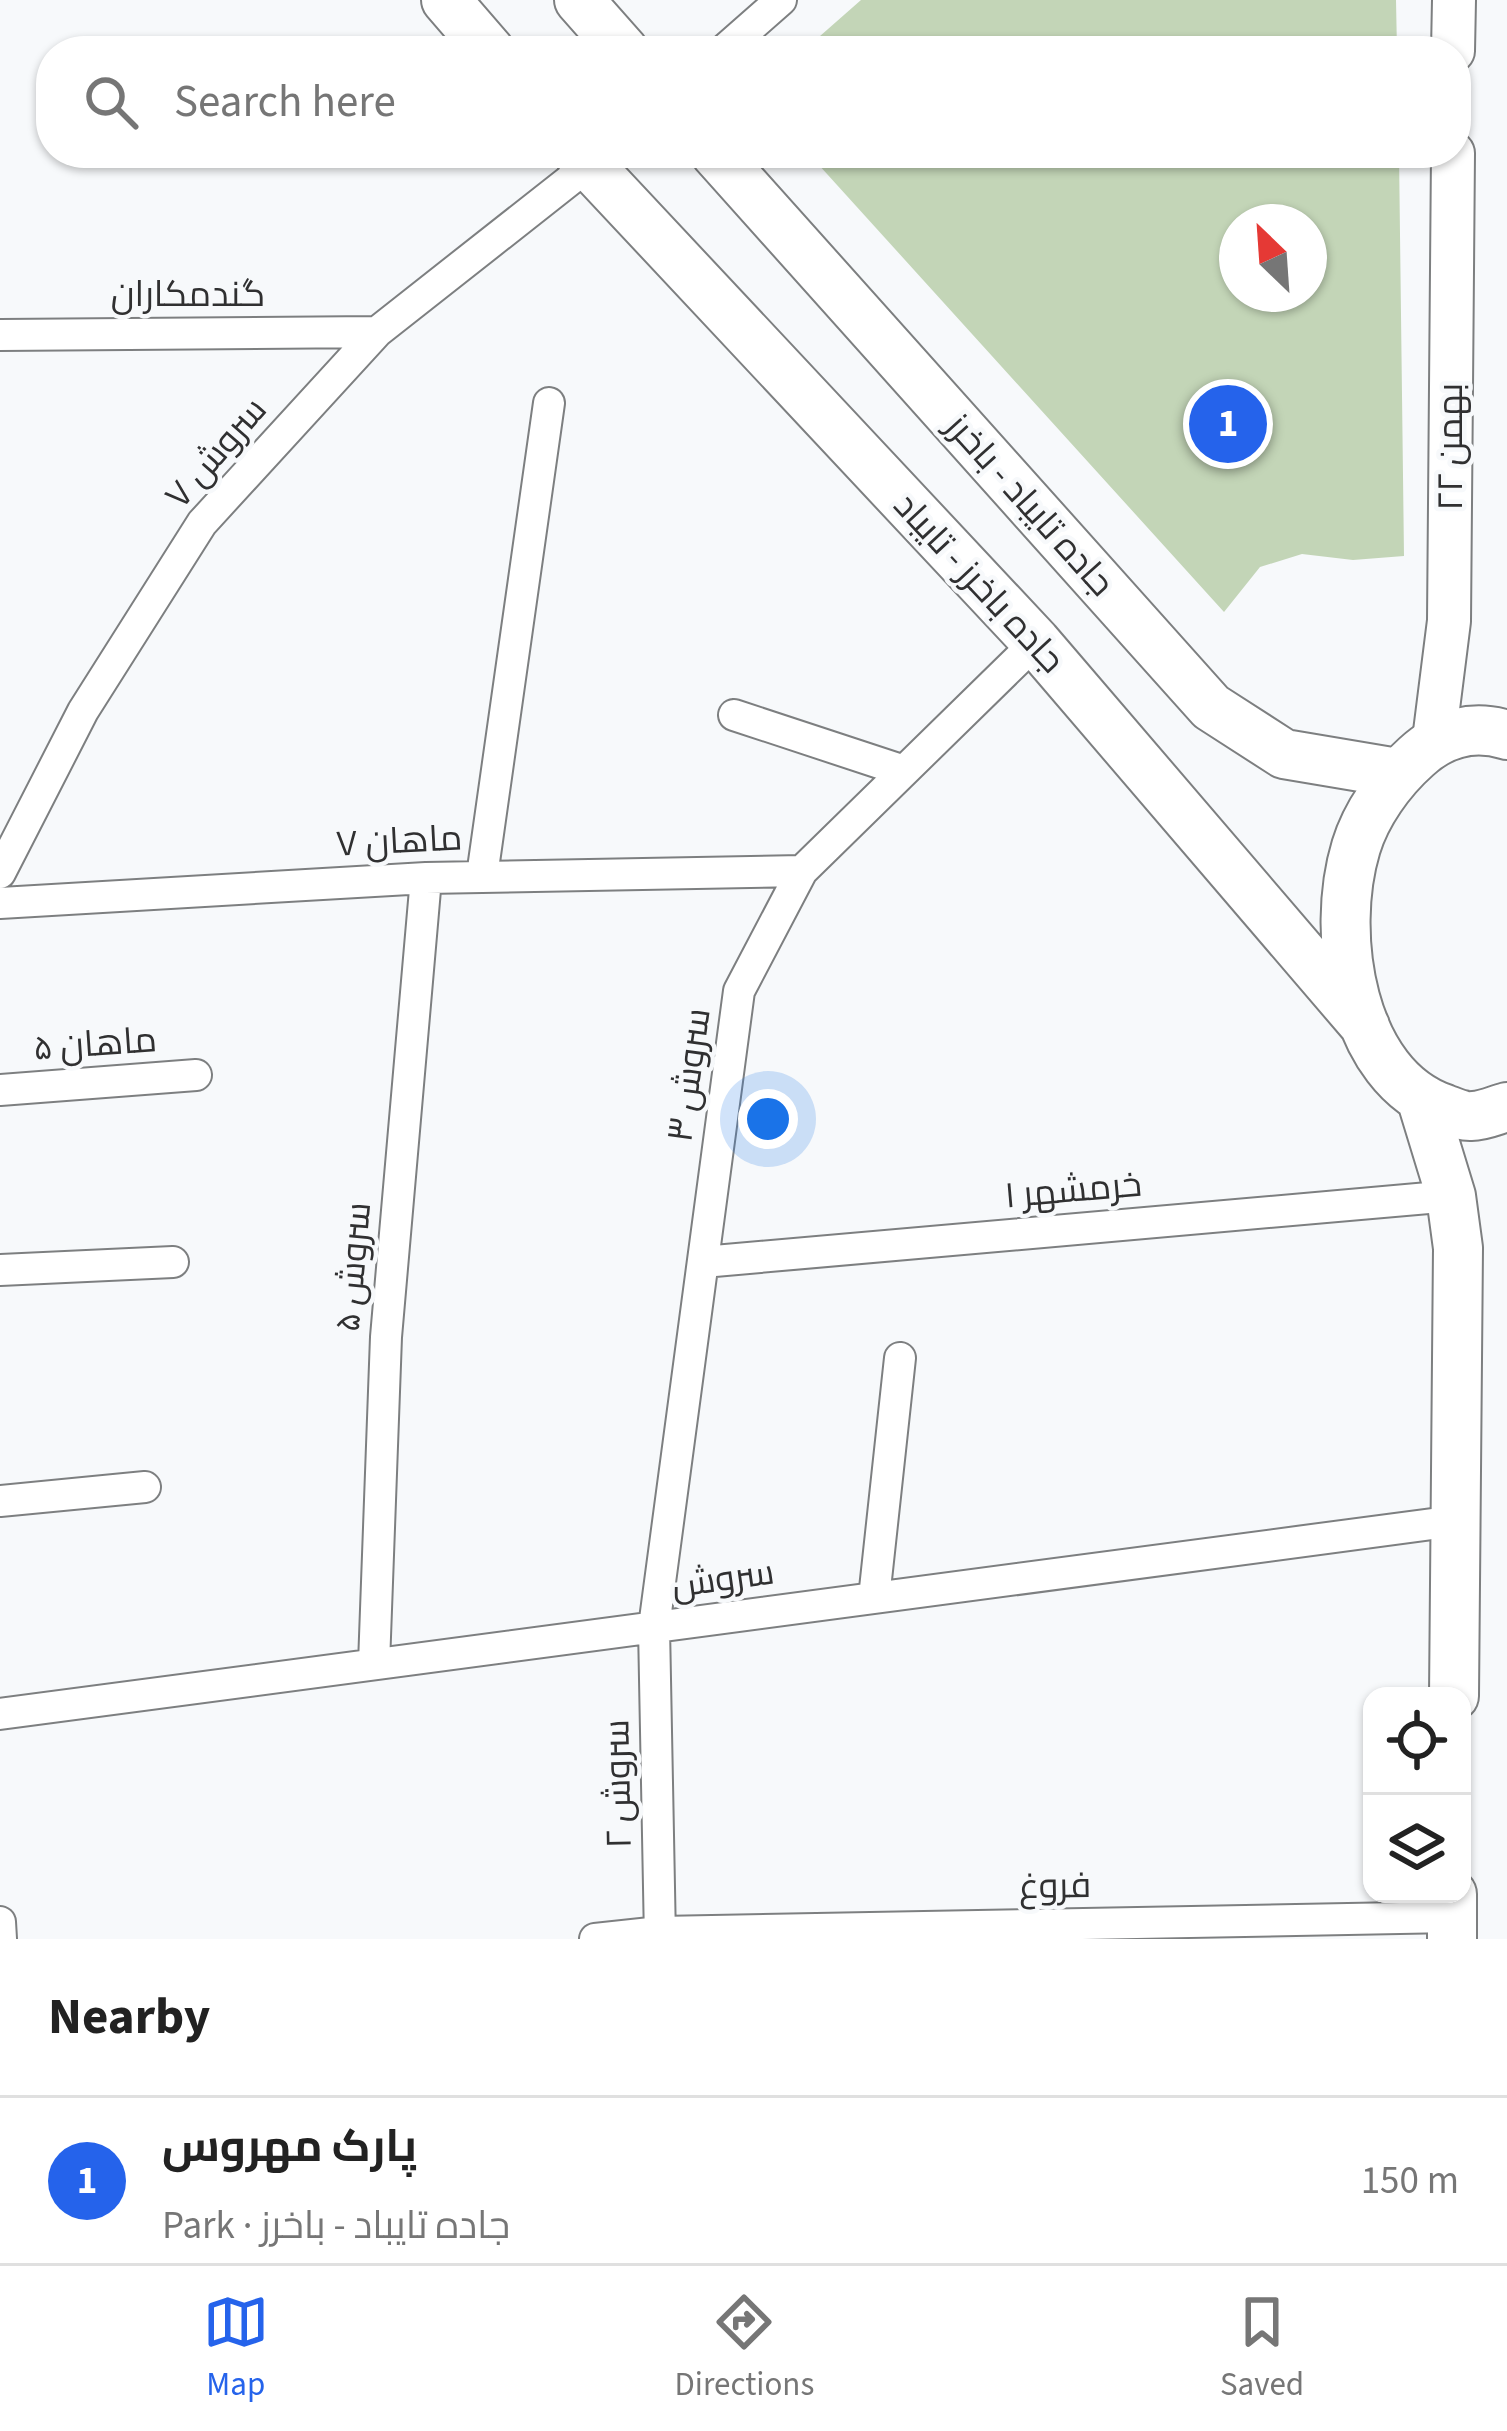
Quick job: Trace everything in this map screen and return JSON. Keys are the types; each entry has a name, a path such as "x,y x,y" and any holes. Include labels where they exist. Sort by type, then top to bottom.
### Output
{"main road":[{"path":"446,0 477,36"},
{"path":"579,0 611,36"},
{"path":"1454,0 1454,36"},
{"name":"جاده باخرز - تایباد","path":"592,168 1036,642 1365,1026"},
{"name":"جاده تایباد - باخرز","path":"728,168 1210,707 1284,754 1397,773"},
{"name":"۲۲ بهمن","path":"1434,740 1449,621 1453,168"},
{"path":"1507,735 1483,727 1434,740 1397,773 1356,847 1344,917 1351,989 1387,1065 1422,1101 1470,1117 1507,1107"},
{"path":"1422,1101 1450,1196 1458,1248 1454,1687"}],"street":[{"path":"740,36 781,0"},
{"name":"سروش ۷","path":"0,873 83,711 202,523 377,332 573,168"},
{"name":"گندمکاران","path":"0,335 377,332"},
{"path":"482,876 549,403"},
{"name":"سروش ۳","path":"654,1628 740,991 802,871 1036,642"},
{"path":"734,715 904,771"},
{"name":"ماهان ۷","path":"0,903 426,878 802,871"},
{"name":"سروش ۵","path":"374,1664 386,1337 426,878"},
{"name":"ماهان ۵","path":"0,1090 196,1076"},
{"name":"خرمشهر ۱","path":"703,1262 1450,1196"},
{"path":"0,1270 173,1262"},
{"path":"874,1598 900,1358"},
{"path":"0,1501 145,1487"},
{"name":"سروش","path":"0,1714 1455,1521"},
{"name":"سروش ۲","path":"654,1628 660,1936"},
{"name":"فروغ","path":"595,1939 1452,1917"},
{"path":"0,1922 1,1939"}],"green space":[{"path":"861,0 1396,0 1397,36 820,36"},
{"path":"822,168 1399,168 1404,556 1353,560 1302,554 1260,567 1224,612"}],"place":[{"name":"پارک مهروس","path":"1228,424"}]}
